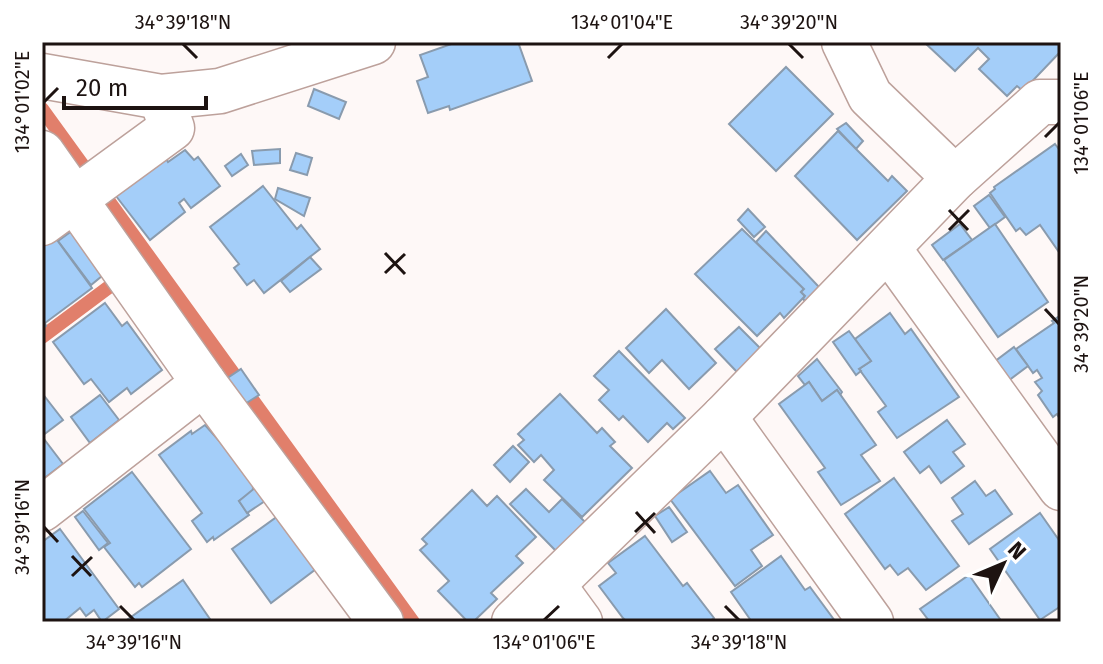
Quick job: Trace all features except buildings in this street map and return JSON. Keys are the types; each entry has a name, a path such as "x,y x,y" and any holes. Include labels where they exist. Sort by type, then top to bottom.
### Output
{"street":[{"path":"844,42 870,96 955,178"},
{"path":"42,76 161,97 220,91 354,45"},
{"path":"78,196 172,128 161,97"},
{"path":"514,622 724,417 955,178 1040,102 1061,102"},
{"path":"42,153 78,196 204,383 381,622"},
{"path":"888,248 1061,488"},
{"path":"42,509 204,383"},
{"path":"724,417 871,622"},
{"path":"553,585 580,622"}],"waterway":[{"path":"42,109 413,622"},
{"path":"42,337 117,281"}]}
